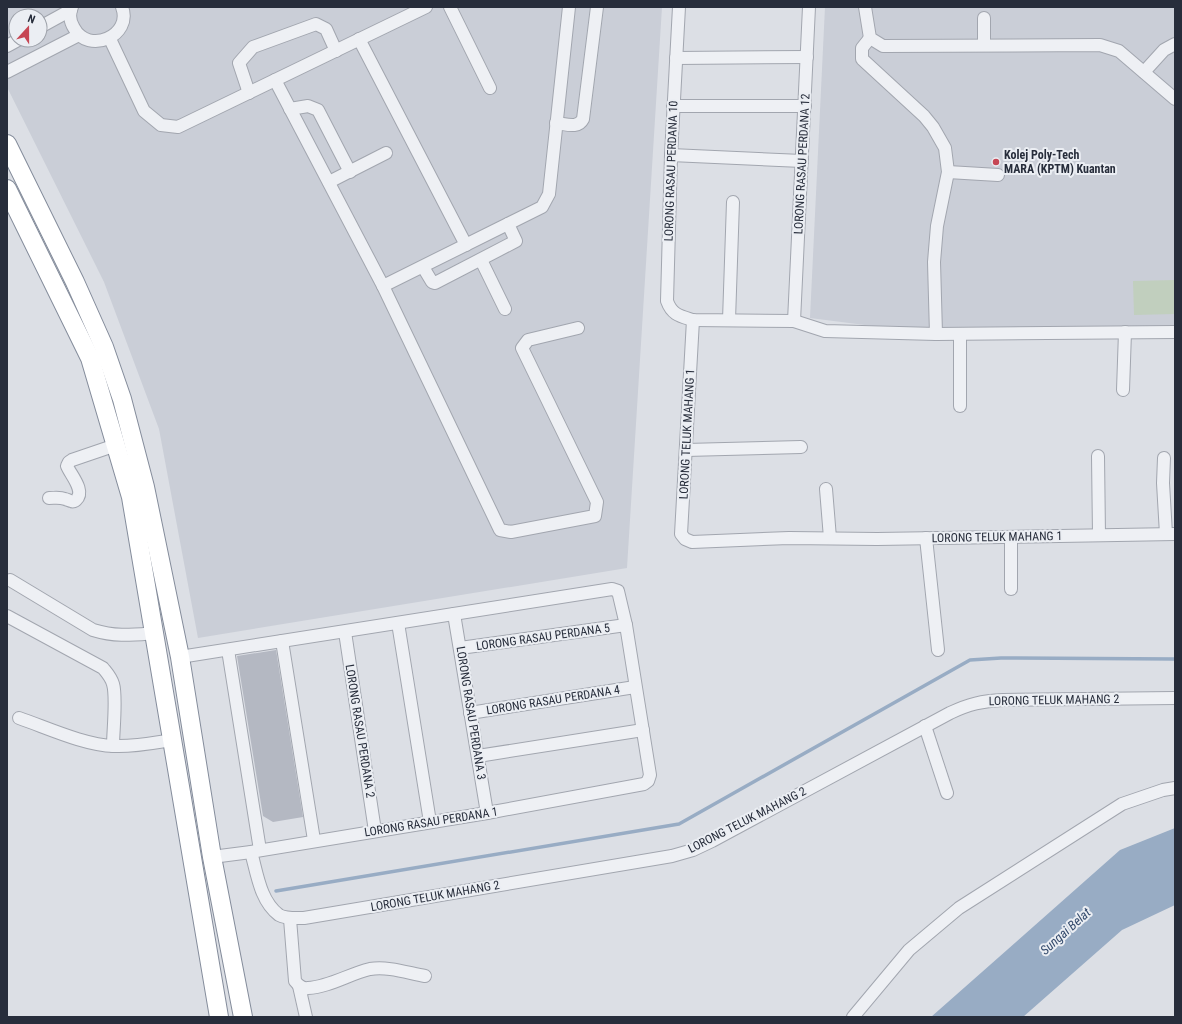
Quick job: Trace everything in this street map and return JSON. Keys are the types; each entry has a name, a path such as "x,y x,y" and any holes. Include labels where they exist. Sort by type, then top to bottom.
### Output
{"highway":[{"path":"7,144 75,282 104,347 122,399 144,487 180,657 212,857 243,1017"},
{"path":"7,189 90,358 131,497 219,1017"}],"street":[{"path":"48,22 71,8 72,24 79,35 86,40 94,42 102,41 110,39 116,34 121,26 123,18 122,7"},
{"path":"110,39 144,111 161,125 178,127 426,7"},
{"path":"450,7 490,88"},
{"path":"383,286 542,207 547,201 550,194 556,123 569,7"},
{"path":"556,123 576,126 581,123 583,119 597,7"},
{"name":"LORONG RASAU PERDANA 10","path":"679,7 673,106 667,301 670,309 678,315 693,320"},
{"name":"LORONG RASAU PERDANA 12","path":"794,321 809,7"},
{"path":"865,7 870,38 862,48 862,59 924,116 933,127 945,148 948,172 937,226 934,262 936,334"},
{"path":"984,18 984,45"},
{"path":"249,93 239,64 253,47 316,24 326,29 336,50"},
{"path":"7,72 79,35"},
{"path":"870,38 883,46 1100,45 1119,51 1175,99"},
{"path":"359,39 466,245"},
{"path":"1144,72 1164,50 1175,44"},
{"path":"676,58 807,57"},
{"path":"275,80 383,286 500,530 510,532 594,516 597,502 522,348 528,340 578,328"},
{"path":"290,109 308,106 318,110 350,172"},
{"path":"673,106 805,106"},
{"path":"329,182 386,153"},
{"path":"671,155 802,161"},
{"path":"948,172 998,175"},
{"path":"729,320 733,202"},
{"path":"423,266 432,282 435,284 516,242 508,224"},
{"path":"481,260 505,309"},
{"path":"693,320 794,321 825,330 936,334 1175,332"},
{"name":"LORONG TELUK MAHANG 1","path":"693,320 681,534 685,539 692,542 789,538 926,538 1170,534"},
{"path":"1123,390 1125,332"},
{"path":"960,334 960,406"},
{"path":"49,498 60,497 70,501 76,500 79,490 76,480 67,466 72,460 116,446"},
{"path":"686,450 801,447"},
{"path":"1098,456 1099,535"},
{"path":"1164,458 1163,483 1170,534"},
{"path":"826,489 830,538"},
{"path":"1011,537 1011,589"},
{"path":"926,538 938,650"},
{"path":"10,580 93,630 108,634 126,635 154,633"},
{"path":"180,657 612,589 618,591 626,625 643,730 478,756"},
{"name":"LORONG RASAU PERDANA 3","path":"454,614 487,813"},
{"path":"7,616 103,668 110,676 114,693 113,746"},
{"path":"398,622 430,822"},
{"name":"LORONG RASAU PERDANA 5","path":"460,648 626,625"},
{"name":"LORONG RASAU PERDANA 2","path":"345,632 375,831"},
{"path":"282,641 314,840"},
{"path":"228,650 263,893 270,906 280,915 290,919 295,981 299,986 306,1017"},
{"name":"LORONG RASAU PERDANA 4","path":"470,713 635,687"},
{"name":"LORONG TELUK MAHANG 2","path":"290,919 304,918 672,856 693,850 967,705 984,701 1175,698"},
{"path":"19,718 86,742 113,746 137,745 172,740"},
{"path":"925,726 946,793"},
{"name":"LORONG RASAU PERDANA 1","path":"212,857 487,813 644,784 648,781 650,775 643,730"},
{"path":"853,1017 909,950 959,908 1122,804 1163,790 1175,788"},
{"path":"299,986 307,989 335,982 371,969 388,968 425,976"}],"shaded area":[{"path":"7,7 662,7 627,568 198,638 159,429 104,282 7,87"},
{"name":"Kolej Poly-Tech MARA (KPTM) Kuantan","path":"825,7 1175,7 1175,329 904,330 810,318"}],"green space":[{"path":"1175,280 1175,314 1134,315 1133,281"}],"water":[{"name":"Sungai Belat","path":"1175,828 1175,905 1122,930 1023,1017 931,1017 1120,850"}],"building":[{"path":"276,650 303,817 273,822 263,816 237,656"}],"waterway":[{"path":"276,891 679,824 970,660 1001,658 1175,659"}],"place":[{"name":"Kolej Poly-Tech MARA (KPTM) Kuantan","path":"996,162"}]}
